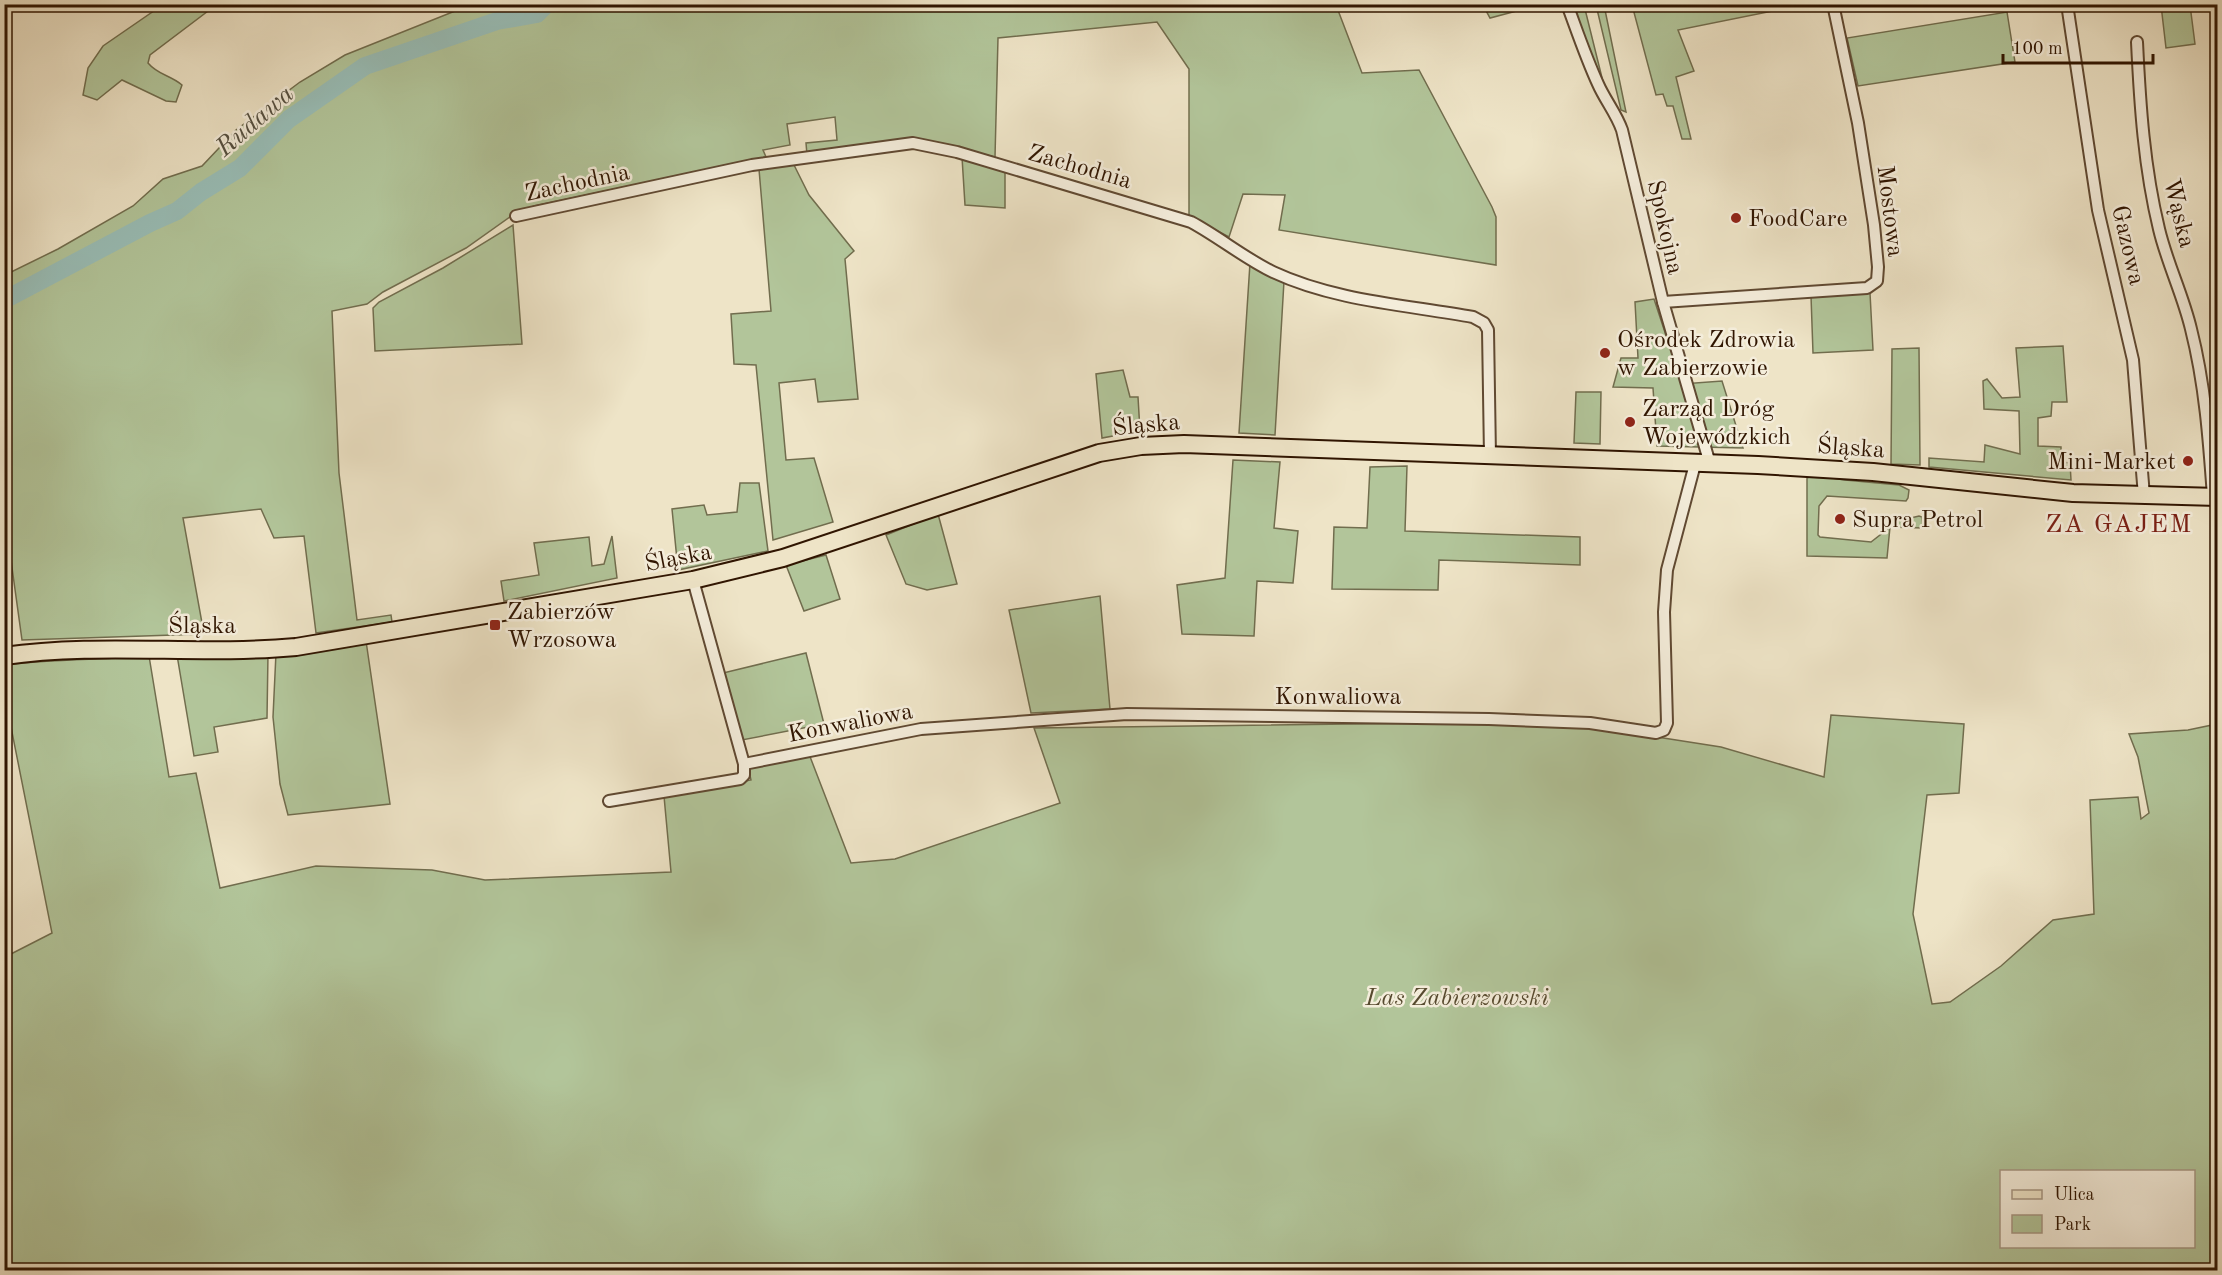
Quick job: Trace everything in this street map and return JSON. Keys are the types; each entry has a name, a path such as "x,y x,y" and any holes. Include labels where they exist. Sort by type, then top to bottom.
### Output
{"main road":[{"name":"Śląska","path":"4,656 53,650 296,647 693,580 783,558 1030,474 1099,453 1184,444 1758,465 1863,471 2073,494 2215,497"}],"street":[{"name":"Spokojna","path":"1567,4 1587,60 1622,130 1703,464"},
{"name":"Mostowa","path":"1663,302 1867,288 1877,281 1874,225 1858,123 1833,4"},
{"name":"Gazowa","path":"2067,4 2098,210 2133,360 2144,496"},
{"name":"Wąska","path":"2137,42 2142,126 2148,174 2159,230 2188,315 2204,388 2215,497"},
{"name":"Zachodnia","path":"516,216 769,163 913,143 957,152 1191,222 1272,271 1303,284 1348,296 1466,315 1481,320 1488,330 1490,456"},
{"name":"Konwaliowa","path":"744,764 921,729 1127,714 1489,719 1590,723 1656,733 1664,730 1667,723 1664,612 1667,570 1703,464"},
{"path":"609,801 740,779 744,775 744,764 693,580"}],"green space":[{"path":"164,4 216,5 150,55 148,63 152,67 182,85 176,102 166,101 122,80 97,100 83,95 88,68 103,46"},
{"path":"1632,4 1802,5 1678,30 1694,71 1676,77 1691,139 1682,139 1673,106 1667,106 1663,94 1656,95"},
{"path":"470,5 1336,5 1362,73 1419,70 1496,217 1496,265 1279,230 1285,195 1243,194 1229,237 1189,216 1189,69 1157,22 998,38 995,157 911,138 807,155 806,143 837,140 835,117 787,124 790,145 763,150 766,157 534,206 514,214 466,248 383,292 367,304 332,311 339,473 357,620 391,615 392,622 316,633 304,536 274,538 261,509 183,518 204,634 22,640 5,517 5,275 58,249 133,206 163,179 202,166 236,130 300,82 345,55"},
{"path":"1483,5 1539,5 1490,18"},
{"path":"1572,5 1584,5 1607,98"},
{"path":"1596,5 1604,5 1626,112 1621,110"},
{"path":"2161,5 2190,5 2195,44 2166,48"},
{"path":"2007,12 2015,62 1858,86 1847,38"},
{"path":"962,157 1005,171 1005,208 965,205"},
{"path":"793,163 809,195 854,251 845,259 858,399 818,402 815,379 779,383 786,460 814,458 833,522 773,540 756,365 734,364 731,314 771,311 759,169"},
{"path":"513,225 522,344 375,351 373,308 379,302 443,268"},
{"path":"1250,263 1284,281 1275,435 1239,433"},
{"path":"1870,293 1873,350 1813,353 1811,296"},
{"path":"1654,299 1682,384 1722,381 1743,448 1657,446 1653,388 1613,387 1621,358 1638,358 1635,302"},
{"path":"2063,346 2067,402 2052,402 2051,416 2038,418 2038,446 2061,447 2061,462 2070,463 2071,480 1929,467 1929,458 1984,462 1985,445 2020,454 2019,411 1984,409 1983,381 1987,379 2002,398 2020,397 2016,348"},
{"path":"1919,348 1920,465 1891,464 1892,349"},
{"path":"1123,370 1130,397 1138,397 1140,431 1102,438 1096,374"},
{"path":"1576,392 1601,392 1600,444 1574,443"},
{"path":"1233,460 1280,462 1274,528 1298,531 1293,583 1257,581 1254,636 1182,634 1177,585 1225,578"},
{"path":"1407,466 1405,531 1580,537 1580,565 1439,560 1438,590 1332,589 1334,527 1367,528 1370,467"},
{"path":"1813,475 1899,485 1909,490 1906,501 1827,496 1819,506 1818,535 1820,537 1871,542 1890,527 1887,558 1807,556 1807,478"},
{"path":"740,483 759,483 768,551 678,570 672,509 704,505 707,515 737,512"},
{"path":"938,514 957,584 927,590 906,584 886,535"},
{"path":"1922,517 1923,528 1890,527 1898,521"},
{"path":"612,536 617,578 504,601 501,581 539,575 534,543 589,537 592,566 604,564"},
{"path":"826,555 840,599 804,611 786,565"},
{"path":"1100,596 1110,709 1031,713 1009,610"},
{"path":"366,641 390,804 288,815 280,784 273,717 276,653"},
{"path":"806,653 824,724 742,740 723,673"},
{"path":"268,654 267,718 214,727 218,752 194,756 177,655"},
{"name":"Las Zabierzowski","path":"149,656 169,777 196,773 220,888 316,866 432,870 485,880 671,872 664,796 751,780 747,763 809,754 851,863 895,859 1060,803 1034,728 1512,722 1593,727 1721,747 1824,777 1831,715 1964,724 1959,793 1927,795 1913,914 1932,1004 1950,1002 2001,966 2053,920 2094,914 2090,800 2138,797 2141,819 2149,813 2138,757 2129,734 2188,730 2217,724 2217,1270 5,1270 5,957 52,933 5,697 4,665"}],"waterway":[{"name":"Rudawa","path":"4,300 177,211 201,192 240,168 289,119 365,66 497,21 537,14 547,4"}],"place":[{"name":"FoodCare","path":"1736,218"},
{"name":"Ośrodek Zdrowia w Zabierzowie","path":"1605,353"},
{"name":"Zarząd Dróg Wojewódzkich","path":"1630,422"},
{"name":"Mini-Market","path":"2188,461"},
{"name":"Supra Petrol","path":"1840,519"},
{"name":"Zabierzów Wrzosowa","path":"495,625"}],"district":[{"name":"ZA GAJEM","path":"2119,523"}]}
